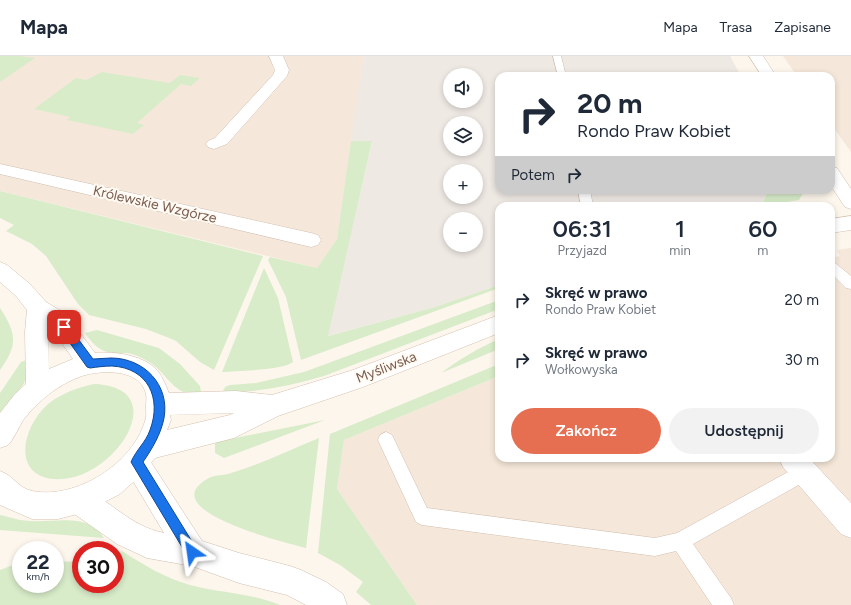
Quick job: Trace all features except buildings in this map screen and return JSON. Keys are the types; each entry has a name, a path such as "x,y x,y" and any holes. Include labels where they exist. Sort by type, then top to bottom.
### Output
{"street":[{"path":"214,144 221,141 280,76 282,70 276,56"},
{"path":"756,56 766,72"},
{"name":"Królewskie Wzgórze","path":"0,169 311,240"},
{"path":"835,178 851,203"},
{"path":"835,225 851,223"},
{"path":"0,270 23,290 38,308 58,320 90,364"},
{"path":"38,308 36,332 38,388"},
{"name":"Myśliwska","path":"142,454 234,426 272,406 355,380 495,326"},
{"path":"0,436 9,418 22,402 38,388 55,377 90,364 112,362 131,365 146,374 156,387 160,404 157,425 142,454 114,482 101,491 80,500 59,506 39,506 22,503 3,492"},
{"name":"Myśliwska","path":"160,404 236,402 272,406"},
{"path":"142,454 192,552"},
{"path":"798,465 851,524"},
{"path":"80,500 127,534 147,544 192,552 239,568 290,581 315,593 332,605"}],"lane":[{"path":"557,56 561,72"},
{"path":"835,270 851,284"},
{"path":"386,440 422,516 655,548 680,541 798,465"},
{"path":"680,541 724,605"}],"shaded area":[{"path":"0,56 364,56 337,239 317,268 0,191"},
{"path":"364,56 730,56 739,72 495,72 495,194 766,194 764,202 495,202 495,286 435,307 327,336 372,142 351,141"},
{"path":"783,56 851,56 851,152 835,130 835,72 794,72"},
{"path":"851,248 851,605 417,605 337,489 344,440 495,378 495,462 835,462 835,257 840,256 837,250"}],"green space":[{"path":"0,56 20,56 35,58 0,82"},
{"path":"102,72 170,83 180,75 200,78 191,86 181,84 137,123 144,125 133,134 67,120 70,117 34,109 76,78 86,80"},
{"path":"351,141 372,141 328,336 435,307 495,286 495,289 301,360 286,297 268,260 270,257 317,268 337,239"},
{"path":"0,191 263,256 214,370 200,362 176,341 146,329 89,315 78,304 46,256 32,244 6,231 14,225 0,218"},
{"path":"766,194 803,194 799,200 787,202 764,202"},
{"path":"264,268 278,298 293,362 280,367 248,371 222,372"},
{"path":"495,301 495,311 324,376 274,388 222,393 225,387 230,385 256,383 304,372"},
{"path":"0,308 10,325 13,339 10,353 0,370"},
{"path":"97,330 159,348 180,364 200,386 201,392 192,394 185,393 178,389 155,367 138,356 127,353 110,353 101,350 85,333"},
{"path":"495,341 495,351 441,373 469,354"},
{"path":"29,359 26,379 23,385 0,414 0,393 21,362"},
{"path":"495,366 495,378 344,440 337,489 417,605 371,605 356,592 363,582 340,565 318,553 330,434"},
{"path":"94,384 118,389 130,400 133,414 129,431 118,448 102,463 83,474 63,479 47,478 35,472 28,464 25,453 26,441 38,416 47,405 58,397 75,389"},
{"path":"325,420 224,458 215,453 215,442"},
{"path":"319,438 306,548 275,540 230,524 210,514 197,503 195,491 210,477 228,474 275,457"},
{"path":"0,515 27,521 70,520 80,522 97,530 104,538 0,530"},
{"path":"124,552 155,571 172,579 201,588 258,598 280,605 0,605 0,570 12,565 12,593 64,593 64,561 72,562 72,593 124,593"}],"route":[{"path":"64,327 90,364 112,362 131,365 146,374 156,387 160,404 159,418 155,432 147,447 136,462 155,495 192,552"}]}
